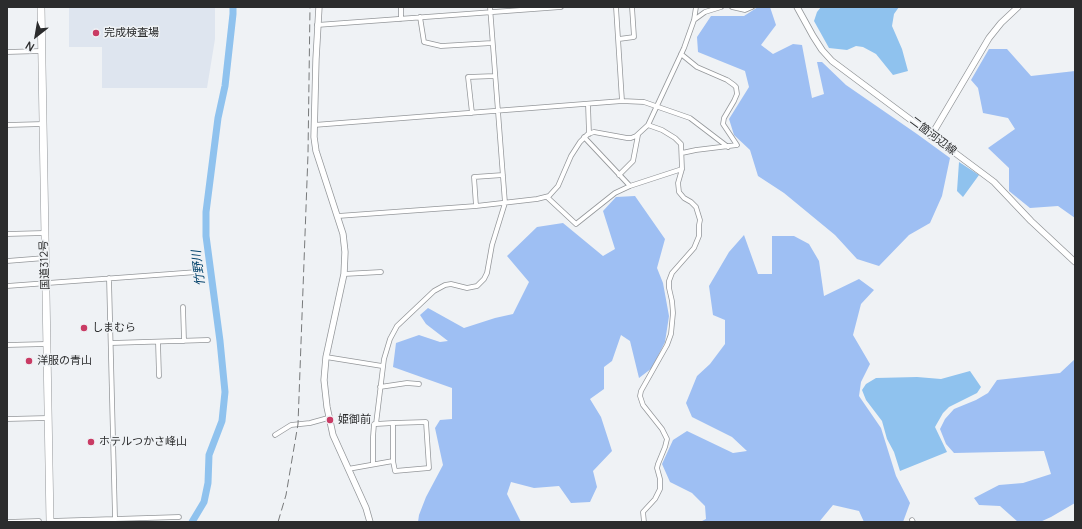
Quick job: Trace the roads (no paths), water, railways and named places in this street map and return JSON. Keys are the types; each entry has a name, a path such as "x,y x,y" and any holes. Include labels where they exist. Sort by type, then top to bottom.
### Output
{"highway":[{"name":"国道312号","path":"41,7 50,521"}],"street":[{"path":"320,7 317,25 314,125 316,151 338,216 344,243 344,274 326,357 324,380 328,418 333,435 366,508 370,522"},
{"path":"401,7 401,19"},
{"path":"317,25 401,19 490,9 561,7"},
{"path":"616,7 622,101"},
{"path":"619,39 634,37 632,7"},
{"path":"338,216 476,206 549,196 558,186 571,156 584,137 594,132 627,138 638,135 648,125 681,54 694,20 696,7"},
{"path":"694,20 705,12 721,7"},
{"path":"732,7 745,10 752,7"},
{"name":"二箇河辺線","path":"796,7 816,41 832,61 994,182 1030,221 1075,262"},
{"path":"931,136 989,38 1000,23 1018,7"},
{"path":"372,464 374,424 376,424 382,366 388,344 397,326 428,296 445,285 451,284 473,288 484,279 489,264 492,245 505,203 490,9"},
{"path":"420,17 424,42 441,46 492,43"},
{"path":"7,52 41,51"},
{"path":"681,54 697,67 727,80 736,87 734,101 724,118 723,124 737,145 682,153"},
{"path":"472,113 468,78 495,76"},
{"path":"314,125 622,101 644,102 690,118 728,147"},
{"path":"588,104 589,134"},
{"path":"7,125 43,124"},
{"path":"644,522 643,512 655,499 660,489 660,479 657,468 667,439 662,429 643,405 640,396 641,391 667,345 671,334 673,313 668,288 669,281 672,273 694,248 699,236 700,220 700,214 696,207 679,192 678,183 682,169 681,144 676,138 662,130 648,125"},
{"path":"619,175 633,161 638,135"},
{"path":"584,137 630,186"},
{"path":"547,197 576,224 615,193 630,186 682,169"},
{"path":"476,206 474,177 504,175"},
{"path":"7,234 44,233"},
{"path":"7,261 45,258"},
{"path":"7,286 197,272"},
{"path":"344,274 381,272"},
{"path":"109,278 115,518"},
{"path":"183,307 184,341"},
{"path":"111,343 208,340"},
{"path":"158,342 159,376"},
{"path":"7,345 46,344"},
{"path":"326,357 382,366"},
{"path":"380,387 407,383 419,384"},
{"path":"7,419 48,418"},
{"path":"275,435 291,425 310,423 328,418"},
{"path":"376,424 393,423 426,422 429,468 395,471 393,423"},
{"path":"348,470 372,464 394,461"},
{"path":"50,521 95,521 115,518 179,517"},
{"path":"7,522 39,521"}],"waterway":[{"name":"竹野川","path":"192,522 204,502 208,483 209,455 222,421 225,392 220,341 206,236 206,212 218,118 225,86 233,7"}],"railway":[{"path":"278,522 286,495 298,424 308,154 310,7"}],"place":[{"name":"完成検査場","path":"96,33"},
{"name":"しまむら","path":"84,328"},
{"name":"洋服の青山","path":"29,361"},
{"name":"姫御前","path":"330,420"},
{"name":"ホテルつかさ峰山","path":"91,442"}]}
